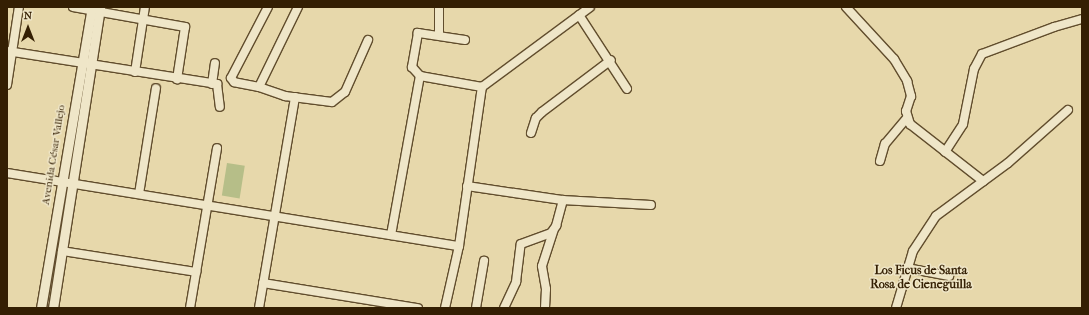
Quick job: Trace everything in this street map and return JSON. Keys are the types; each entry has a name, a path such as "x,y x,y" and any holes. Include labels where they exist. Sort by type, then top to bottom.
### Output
{"street":[{"path":"7,85 9,52 19,7"},
{"path":"73,7 96,9 185,27 177,79"},
{"path":"135,72 145,7"},
{"path":"268,7 231,78 234,82 259,86 295,98 324,102 339,98 345,92 368,40"},
{"path":"259,86 298,7"},
{"path":"439,7 439,35"},
{"path":"445,308 459,246 482,87 590,7"},
{"name":"Avenida César Vallejo","path":"53,308 96,9"},
{"path":"851,9 894,59 907,81 911,96 907,118 885,144 880,161"},
{"path":"579,15 611,60 627,89"},
{"path":"945,152 963,124 974,68 982,54 1054,27 1082,19"},
{"path":"465,40 418,33 412,67 420,76 482,87"},
{"path":"9,52 212,84 219,86 220,107"},
{"path":"531,133 536,118 542,112 611,60"},
{"name":"Avenida César Vallejo","path":"41,308 62,183 87,64"},
{"path":"212,84 215,64"},
{"path":"392,235 420,76"},
{"path":"139,194 156,88"},
{"path":"259,308 273,216 295,98"},
{"path":"896,308 913,251 936,216 983,181 1068,110"},
{"path":"907,118 910,124 983,181"},
{"path":"190,308 217,148"},
{"path":"7,173 459,246"},
{"path":"467,186 563,200 651,205"},
{"path":"545,308 546,288 542,266 563,200"},
{"path":"504,308 516,282 521,244 548,235 554,229"},
{"path":"62,251 196,272"},
{"path":"476,308 484,261"},
{"path":"907,268 950,276"},
{"path":"263,283 418,308"}],"green space":[{"path":"227,163 245,166 240,198 222,196"}],"district":[{"name":"Los Ficus de Santa Rosa de Cieneguilla","path":"921,278"}]}
